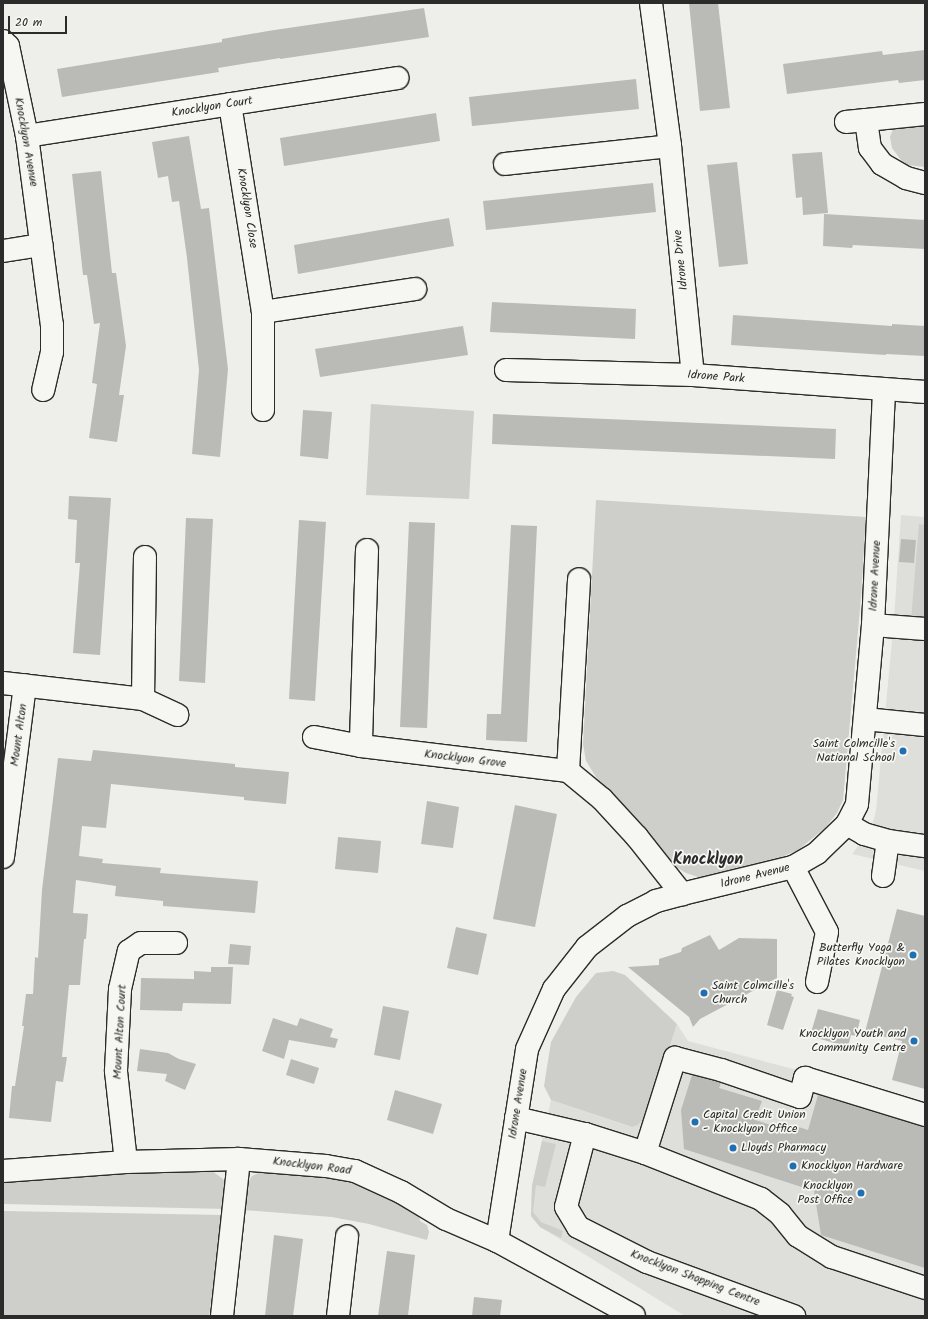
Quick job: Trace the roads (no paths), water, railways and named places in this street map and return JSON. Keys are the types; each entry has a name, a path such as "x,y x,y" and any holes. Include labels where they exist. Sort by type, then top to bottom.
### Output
{"street":[{"name":"Idrone Drive","path":"651,3 670,146 693,375"},
{"name":"Knocklyon Avenue","path":"3,41 8,46 27,136 52,325 52,352 43,390"},
{"name":"Knocklyon Court","path":"27,136 397,78"},
{"name":"Knocklyon Close","path":"230,104 263,312 264,410"},
{"path":"925,114 856,121 870,148 882,164 906,178 925,183"},
{"path":"505,164 670,146"},
{"path":"3,251 42,245"},
{"path":"263,312 415,289"},
{"name":"Idrone Park","path":"506,370 693,375 925,392"},
{"name":"Idrone Avenue","path":"497,1241 527,1049 554,989 587,947 627,916 656,901 793,867 817,853 847,824 857,804 873,625 884,389"},
{"path":"361,746 367,550"},
{"path":"143,699 145,557"},
{"path":"579,579 568,771 602,799 637,837 682,894"},
{"path":"873,625 925,629"},
{"path":"3,683 143,699 177,715"},
{"name":"Mount Alton","path":"3,857 25,685"},
{"path":"865,719 925,725"},
{"name":"Knocklyon Grove","path":"314,737 361,746 568,771"},
{"path":"847,824 864,834 888,841 925,846"},
{"path":"883,876 888,841"},
{"path":"793,867 827,932 817,982"},
{"name":"Mount Alton Court","path":"126,1162 116,1070 120,989 129,951 141,943 176,943"},
{"path":"644,1153 675,1058 721,1070 800,1097 805,1078 925,1115"},
{"path":"516,1118 585,1134 644,1153 761,1199 780,1214 798,1236 832,1257 925,1288"},
{"name":"Knocklyon Shopping Centre","path":"585,1134 566,1207 578,1226 647,1262 794,1316"},
{"path":"222,1316 239,1159"},
{"name":"Knocklyon Road","path":"3,1171 126,1162 239,1159 326,1166 355,1171 402,1192 446,1219 497,1241 634,1316"},
{"path":"338,1316 347,1237"}],"place":[{"name":"Saint Colmcille's National School","path":"903,751"},
{"name":"Butterfly Yoga & Pilates Knocklyon","path":"913,955"},
{"name":"Saint Colmcille's Church","path":"704,993"},
{"name":"Knocklyon Youth and Community Centre","path":"914,1041"},
{"name":"Capital Credit Union - Knocklyon Office","path":"695,1122"},
{"name":"Lloyds Pharmacy","path":"733,1148"},
{"name":"Knocklyon Hardware","path":"793,1166"},
{"name":"Knocklyon Post Office","path":"861,1193"}],"district":[{"name":"Knocklyon","path":"708,860"}]}
